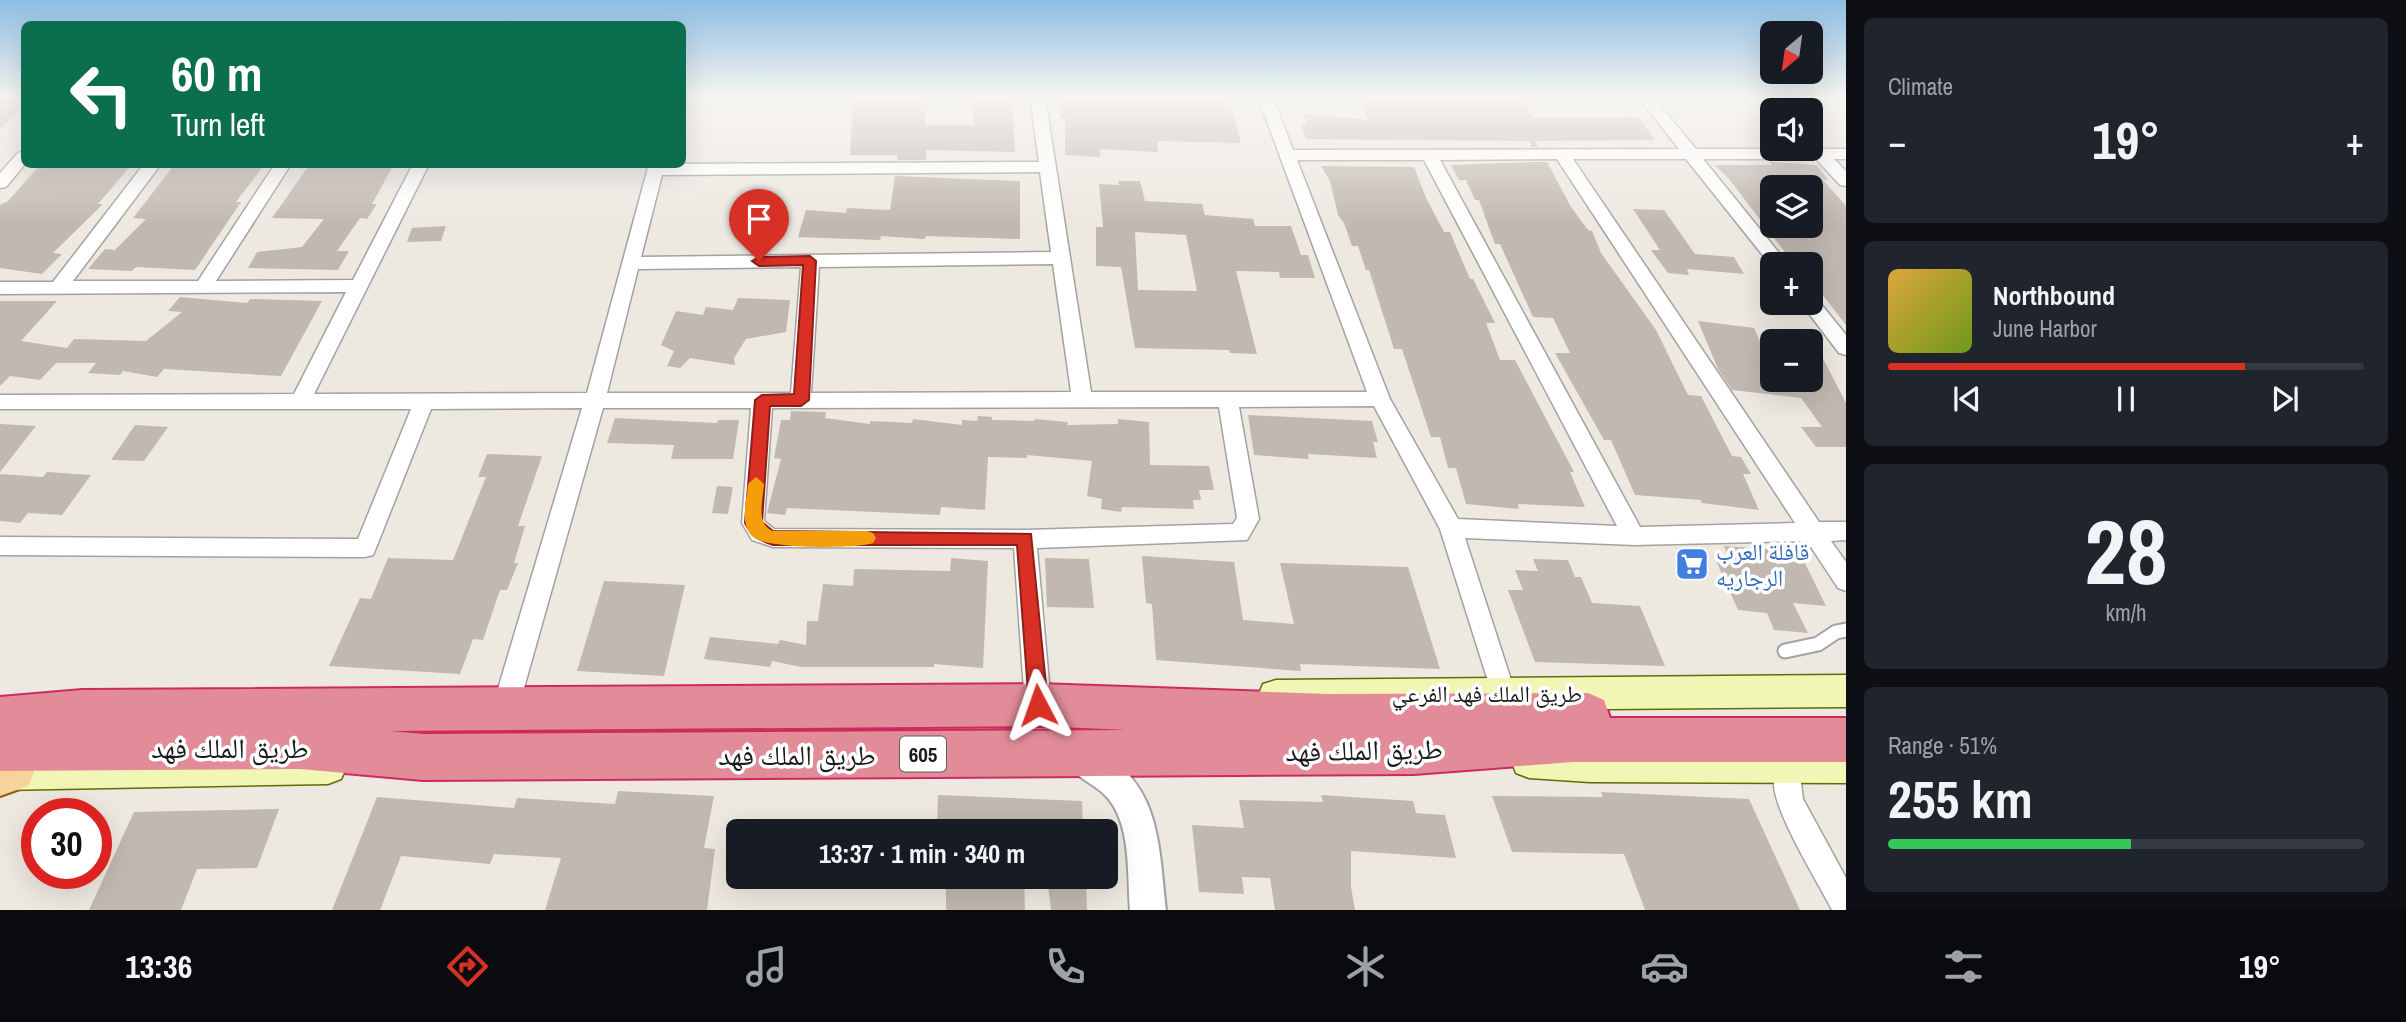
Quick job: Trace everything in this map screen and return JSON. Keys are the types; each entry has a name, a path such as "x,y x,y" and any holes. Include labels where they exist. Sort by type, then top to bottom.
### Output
{"highway":[{"name":"طريق الملك فهد","path":"0,719 82,712 1038,705 1128,706 1328,716 1846,714"},
{"name":"طريق الملك فهد","path":"3,767 300,746 423,757 1414,751 1573,740 1846,740"}],"main road":[{"name":"طريق الملك فهد الفرعي","path":"1128,706 1302,694 1846,691"},
{"path":"0,707 82,712"},
{"path":"1414,751 1590,764 1846,765"}],"street":[{"path":"1044,139 1082,399"},
{"path":"1281,139 1380,398 1451,528 1503,692"},
{"path":"1679,139 1769,252"},
{"path":"1287,155 1760,153"},
{"path":"1823,153 1846,153"},
{"path":"1429,154 1634,536"},
{"path":"1562,155 1846,581"},
{"path":"1823,157 1846,181"},
{"path":"0,183 21,159"},
{"path":"686,167 1048,167"},
{"path":"58,288 150,168"},
{"path":"202,287 281,168"},
{"path":"300,401 419,168"},
{"path":"505,709 595,400 657,168"},
{"path":"631,262 1061,258"},
{"path":"801,400 810,261"},
{"path":"0,288 359,286"},
{"path":"1820,315 1846,348"},
{"path":"0,402 1380,398"},
{"path":"762,400 753,523 760,533 773,538 1025,538 1239,533 1248,519 1228,399"},
{"path":"0,546 365,548 424,401"},
{"path":"1451,528 1634,536 1846,531"},
{"path":"1025,538 1038,705"},
{"path":"1062,753 1111,775 1127,793 1137,813 1147,910"},
{"path":"1799,765 1787,779 1790,802 1846,907"}],"lane":[{"path":"1785,651 1818,644 1836,632 1846,630"}],"building":[{"path":"851,139 1014,139 1015,152 926,150 926,160 897,160 897,155 850,155"},
{"path":"1065,139 1240,139 1241,143 1157,141 1158,152 1100,149 1100,157 1065,155"},
{"path":"1359,139 1655,140 1534,141 1538,147 1531,147 1531,141"},
{"path":"1547,162 1571,207 1588,230 1592,231 1601,253 1656,330 1688,395 1701,396 1732,456 1741,457 1751,474 1743,474 1759,510 1702,503 1700,500 1635,495 1611,440 1604,440 1555,353 1570,353 1553,318 1533,317 1500,244 1495,244 1479,200 1475,200 1466,180 1459,180 1451,165"},
{"path":"1770,162 1817,165 1828,180 1823,180 1823,175 1760,175 1760,220 1715,165 1772,165"},
{"path":"1321,166 1414,167 1427,200 1444,232 1450,232 1470,279 1473,279 1495,323 1486,323 1500,360 1515,360 1574,472 1570,472 1585,507 1518,504 1519,509 1466,504 1456,468 1448,468 1440,437 1431,437 1402,349 1394,349 1369,270 1366,270 1358,246 1352,246 1344,223 1338,215 1330,181"},
{"path":"37,168 129,168 98,204 103,204 53,253 62,254 42,274 0,268 0,205 8,201"},
{"path":"172,168 262,168 236,202 241,202 195,270 136,267 132,271 88,269 105,249 115,250 146,219 133,218"},
{"path":"307,168 392,168 372,204 377,204 367,219 360,218 337,251 349,251 338,270 248,268 257,252 302,247 324,219 272,218"},
{"path":"895,176 1020,181 1020,239 881,236 880,240 798,237 806,210 846,213 847,208 890,210"},
{"path":"1823,180 1846,206 1846,325 1823,295 1823,252 1785,252 1774,238 1823,238"},
{"path":"1118,181 1140,181 1145,201 1202,204 1205,215 1253,219 1255,226 1291,226 1301,255 1308,255 1315,278 1280,278 1279,272 1236,271 1257,354 1230,353 1229,350 1135,348 1121,267 1096,266 1096,227 1103,227 1099,184 1119,185","holes":["1135,232 1186,235 1197,291 1138,290"]},
{"path":"1633,209 1664,210 1695,254 1734,257 1744,274 1687,269 1689,275 1668,273 1651,250 1660,250"},
{"path":"446,226 441,241 407,242 412,228"},
{"path":"180,297 247,303 250,299 322,301 281,376 164,369 157,377 123,371 120,375 88,373 96,363 56,363 40,380 10,376 0,386 0,301 57,301 21,341 67,348 74,339 146,341 182,312 168,311"},
{"path":"738,298 790,300 786,332 746,339 734,358 735,365 690,358 680,368 667,366 674,351 661,345 676,311 703,315 706,307 733,310"},
{"path":"1698,321 1754,328 1760,342 1760,392 1823,392 1823,358 1846,403 1846,447 1816,447 1801,427 1822,427 1801,398 1732,390 1718,369"},
{"path":"791,411 826,412 825,418 870,424 870,421 912,423 913,419 962,425 962,420 977,421 978,416 992,417 992,420 1035,419 1068,422 1067,425 1118,424 1118,419 1149,422 1150,465 1209,466 1214,490 1199,490 1201,500 1193,500 1194,509 1122,507 1121,512 1101,509 1102,499 1087,496 1092,461 1027,455 1027,458 988,457 985,510 941,507 940,515 787,508 785,515 767,513 781,459 774,458 781,420 790,420"},
{"path":"1248,415 1372,421 1378,442 1373,442 1377,458 1308,454 1309,459 1254,455"},
{"path":"615,418 717,423 718,420 739,420 733,459 671,459 674,445 607,443"},
{"path":"0,424 36,426 0,472"},
{"path":"135,425 168,427 144,461 111,460"},
{"path":"487,454 542,456 518,526 525,526 514,563 518,563 507,590 500,590 483,640 473,639 460,674 329,666 360,598 371,599 388,558 453,560 486,477 478,477"},
{"path":"47,472 91,475 62,515 28,513 20,523 0,521 0,474 43,477"},
{"path":"717,486 733,487 728,514 712,513"},
{"path":"1724,546 1799,551 1826,606 1793,603 1808,633 1774,630 1767,613 1738,610 1714,556 1729,557"},
{"path":"1142,556 1234,562 1243,620 1294,624 1280,563 1408,567 1440,669 1300,664 1301,671 1156,660 1152,604 1146,603"},
{"path":"951,558 988,561 983,668 934,664 934,667 801,667 772,661 770,667 704,659 710,637 778,644 780,640 806,645 807,621 818,621 823,584 853,586 854,569 950,571"},
{"path":"1045,558 1089,559 1094,608 1047,607"},
{"path":"1533,559 1568,560 1575,577 1581,577 1592,603 1640,606 1665,666 1535,662 1508,590 1523,590 1515,570 1538,571"},
{"path":"604,581 685,585 664,676 577,671"},
{"path":"618,791 714,796 704,848 715,849 707,910 545,910 561,858 494,854 490,864 401,856 380,910 332,910 377,797 514,808 517,798 615,804"},
{"path":"1601,792 1749,799 1800,910 1645,910 1624,854 1512,852 1492,796 1603,797"},
{"path":"938,795 1082,801 1083,819 937,819"},
{"path":"1321,795 1413,801 1416,813 1445,815 1456,858 1351,851 1351,887 1355,910 1275,910 1270,878 1242,877 1244,894 1199,892 1192,825 1244,828 1239,800 1323,802"},
{"path":"279,809 257,868 197,869 181,910 89,910 99,889 112,889 112,860 134,812"},
{"path":"946,889 1024,889 1025,910 946,910"},
{"path":"1048,889 1086,889 1087,910 1051,910"}],"slow traffic":[{"path":"756,484 753,523 760,533 773,538 867,538"}],"place":[{"name":"قافلة العرب الرجاريه","path":"1692,564"}],"route":[{"path":"759,261 810,261 801,400 762,400 753,523 760,533 773,538 1025,538 1038,705"}]}
